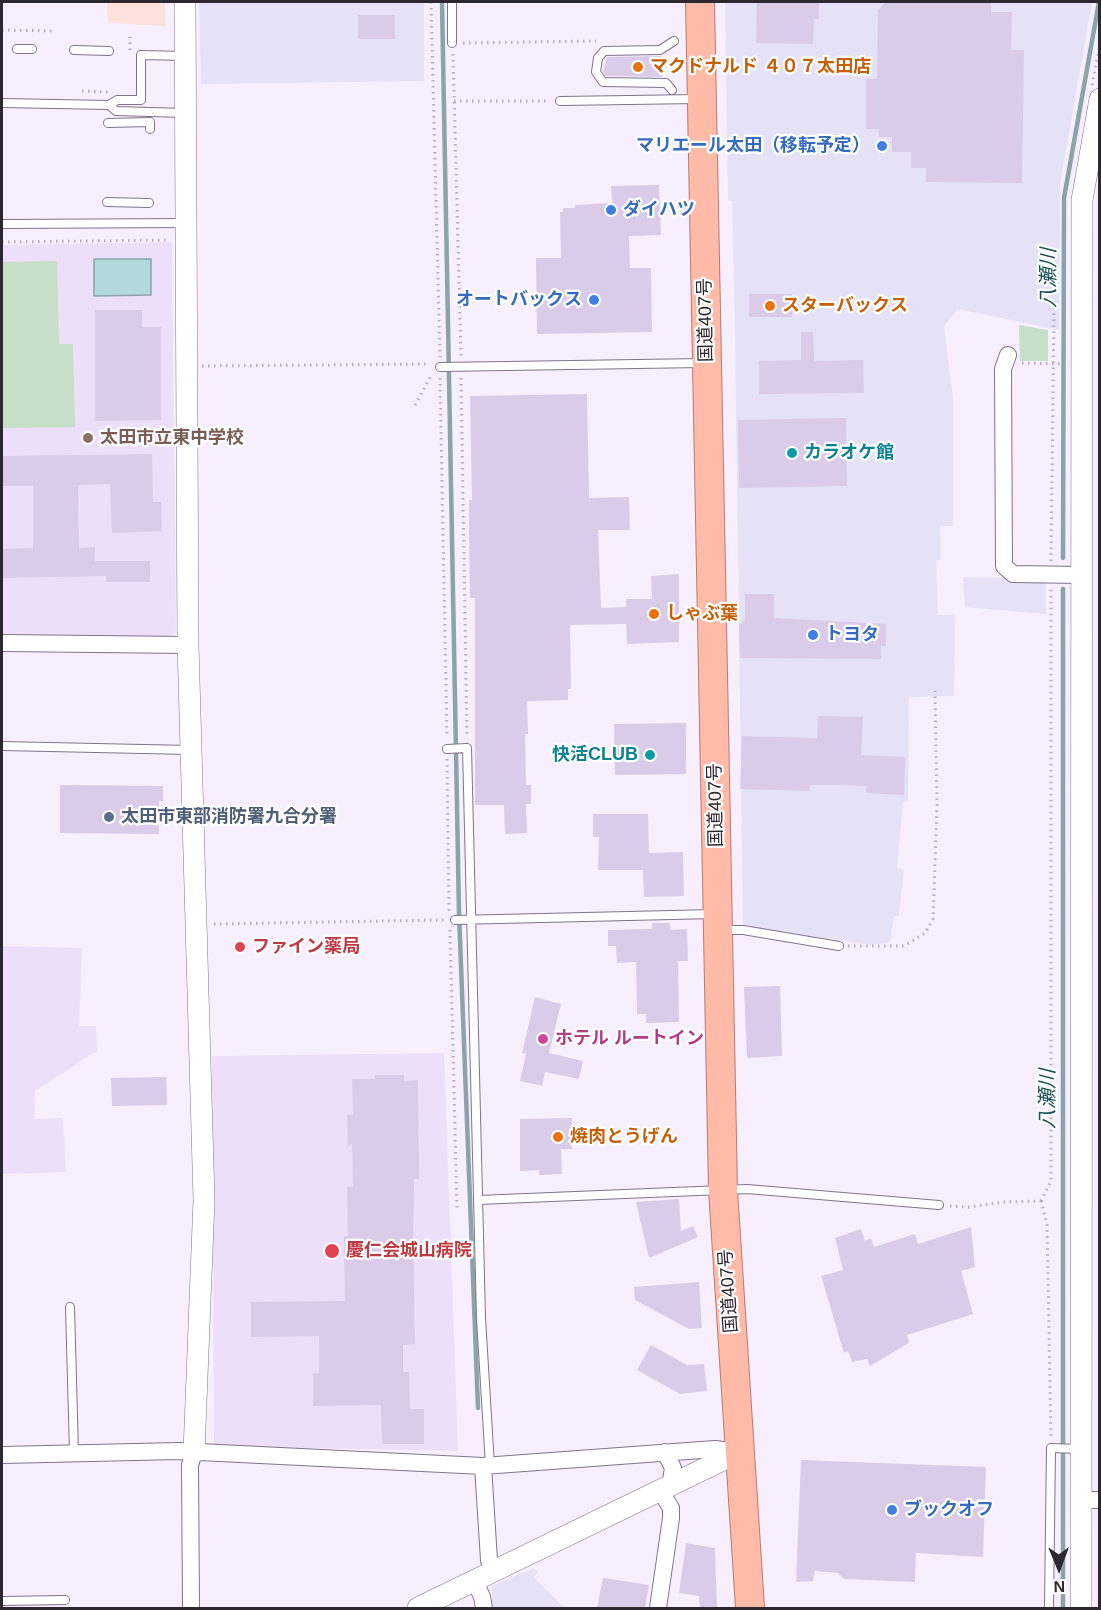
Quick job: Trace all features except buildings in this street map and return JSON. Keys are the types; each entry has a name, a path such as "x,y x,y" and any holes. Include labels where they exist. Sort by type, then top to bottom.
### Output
{"highway":[{"name":"国道407号","path":"700,2 723,1190 750,1608"}],"street":[{"path":"185,2 186,113 180,232 190,750 204,1200 194,1452 190,1465 191,1608"},
{"path":"1081,1608 1091,1500 1076,1449 1090,1379 1082,200 1100,99"},
{"path":"1013,359 1003,369 1002,559 1007,571 1013,574 1083,575"},
{"path":"2,643 188,645"},
{"path":"2,1455 194,1452 487,1466 715,1449 739,1452"},
{"path":"658,1608 671,1518 671,1508 665,1490 673,1468 665,1452"},
{"path":"418,1608 665,1490 739,1452"},
{"path":"484,1608 482,1597 489,1560 487,1466"}],"lane":[{"path":"452,2 452,43"},
{"path":"672,90 666,83 603,82 596,72 598,58 604,51 660,50 674,41"},
{"path":"17,49 32,49"},
{"path":"74,50 109,51"},
{"path":"2,103 109,105 117,100 141,100 141,55 185,56"},
{"path":"560,101 702,99"},
{"path":"109,105 116,111 186,113"},
{"path":"108,123 150,122 150,129"},
{"path":"107,202 149,203"},
{"path":"2,224 135,225 180,232"},
{"path":"442,367 706,363"},
{"path":"2,746 190,750"},
{"path":"449,748 466,748 469,920 487,1466"},
{"path":"452,920 718,922 743,930 839,946"},
{"path":"478,1200 747,1189 939,1205"},
{"path":"70,1306 74,1453"},
{"path":"1049,1608 1052,1448 1076,1449"},
{"path":"2,1601 65,1600"}],"path":[{"path":"431,2 442,367 457,1211"},
{"path":"2,30 54,31"},
{"path":"130,37 130,59"},
{"path":"466,748 452,43 596,41"},
{"path":"77,91 109,92"},
{"path":"454,101 560,101"},
{"path":"2,242 180,232"},
{"path":"1052,1448 1047,1224 1041,1201 1051,1181 1050,574 1055,364 1054,308"},
{"path":"1013,359 1055,364"},
{"path":"197,369 202,366 435,364 442,367"},
{"path":"415,405 434,371 442,367"},
{"path":"839,946 870,948 904,946 926,933 933,919 937,805 935,691"},
{"path":"197,925 452,920"},
{"path":"939,1205 969,1207 1004,1202 1041,1201"}],"shaded area":[{"path":"107,2 165,2 165,26 108,23"},
{"path":"199,2 424,2 424,81 201,84"},
{"path":"725,2 1092,2 1060,184 1059,330 958,309 944,326 953,398 953,526 940,526 941,560 936,560 938,615 955,615 954,696 909,697 908,801 903,802 897,868 904,870 899,916 894,916 890,942 871,945 743,926 735,332 732,201 728,200"},
{"path":"1100,178 1099,649 1098,191"},
{"name":"太田市立東中学校","path":"172,242 176,631 167,640 2,638 2,245"},
{"path":"94,259 151,259 151,295 94,296"},
{"path":"57,261 59,344 73,344 75,427 2,428 2,262"},
{"path":"1019,325 1048,330 1048,361 1020,361"},
{"path":"963,577 1046,579 1046,614 965,607"},
{"path":"2,946 82,948 79,1026 96,1026 97,1051 35,1091 34,1119 63,1118 66,1172 3,1174"},
{"name":"慶仁会城山病院","path":"444,1053 458,1451 214,1446 212,1056"},
{"path":"534,1568 538,1572 534,1577 564,1608 492,1608 492,1586"}],"waterway":[{"path":"442,2 459,913 478,1408"},
{"name":"八瀬川","path":"1063,558 1064,198 1099,2"},
{"name":"八瀬川","path":"1063,589 1063,1608"}],"place":[{"name":"マクドナルド ４０７太田店","path":"638,67"},
{"name":"マリエール太田（移転予定）","path":"882,146"},
{"name":"ダイハツ","path":"611,210"},
{"name":"オートバックス","path":"594,300"},
{"name":"スターバックス","path":"770,306"},
{"name":"太田市立東中学校","path":"88,438"},
{"name":"カラオケ館","path":"792,453"},
{"name":"しゃぶ葉","path":"654,614"},
{"name":"トヨタ","path":"813,635"},
{"name":"快活CLUB","path":"650,755"},
{"name":"太田市東部消防署九合分署","path":"109,817"},
{"name":"ファイン薬局","path":"240,947"},
{"name":"ホテル ルートイン","path":"543,1039"},
{"name":"焼肉とうげん","path":"558,1137"},
{"name":"慶仁会城山病院","path":"332,1251"},
{"name":"ブックオフ","path":"892,1510"}]}
